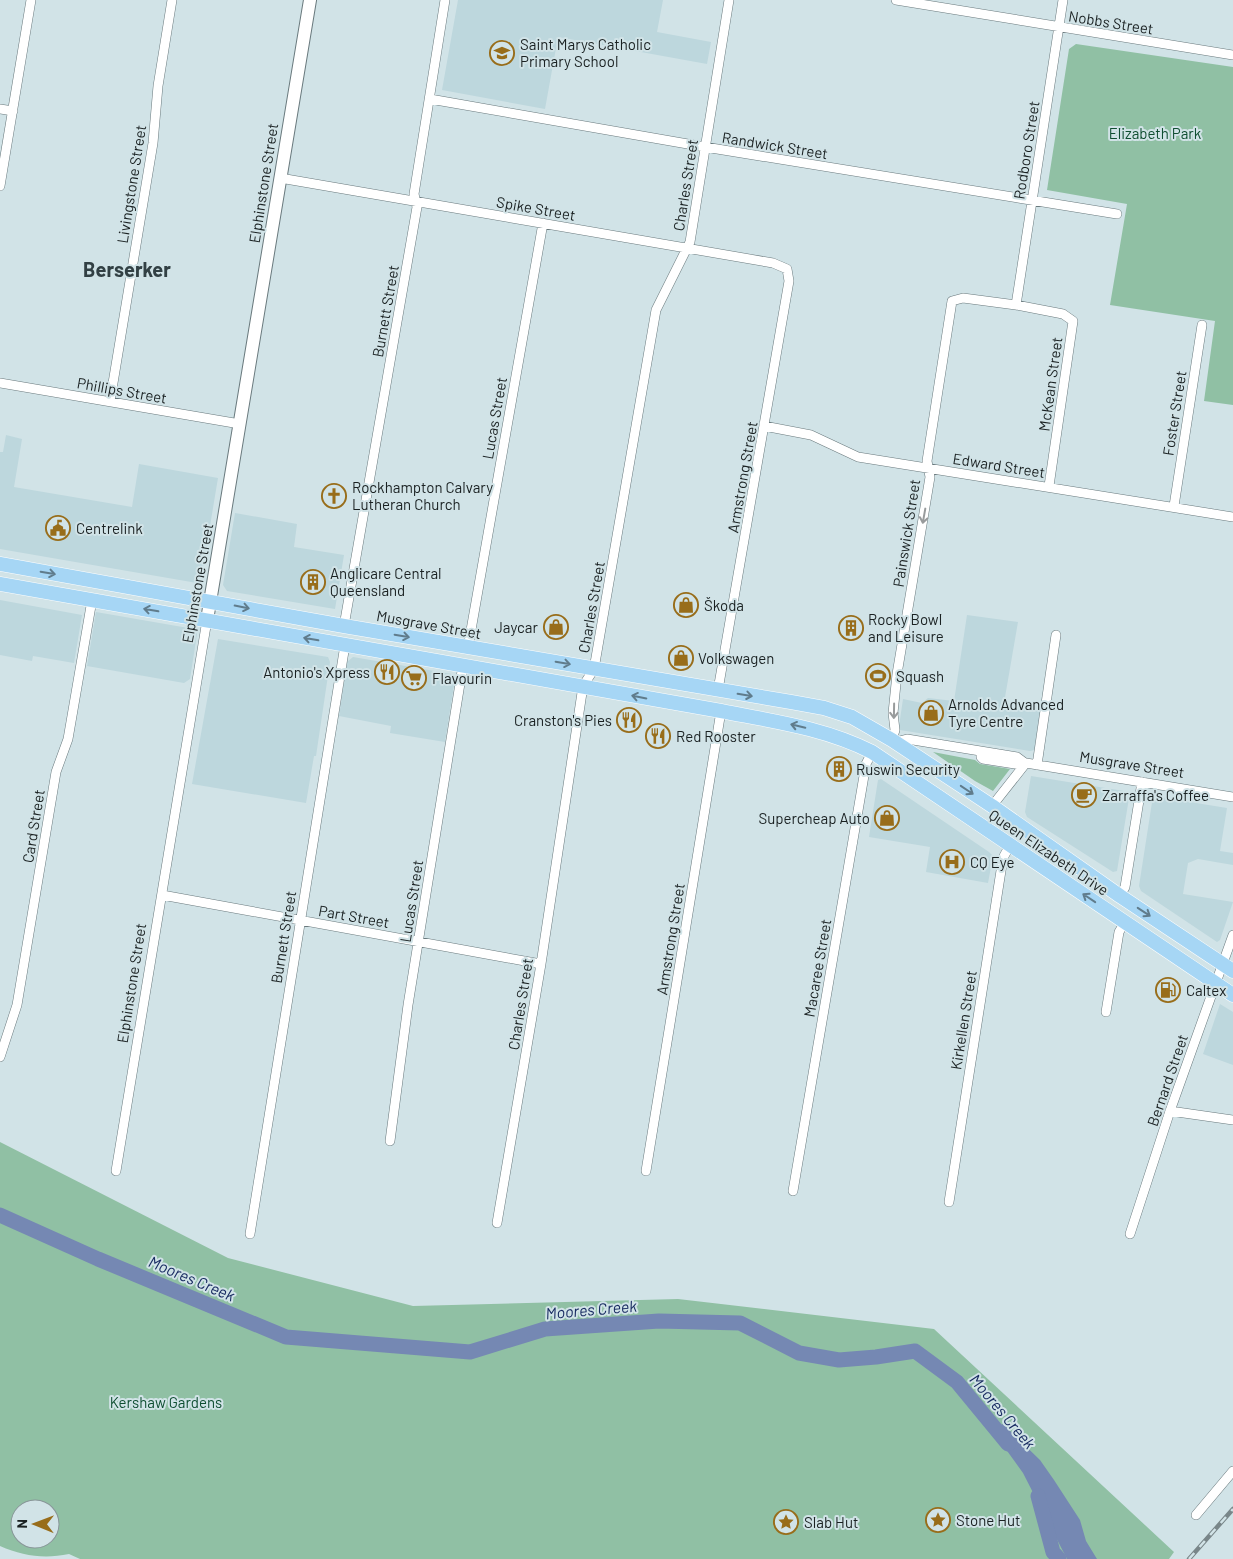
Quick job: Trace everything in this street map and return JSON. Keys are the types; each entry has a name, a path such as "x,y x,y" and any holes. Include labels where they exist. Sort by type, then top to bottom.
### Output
{"main road":[{"name":"Musgrave Street","path":"0,564 344,626 824,708 852,717"},
{"path":"0,584 721,711"},
{"name":"Queen Elizabeth Drive","path":"721,711 846,738 872,752 1233,995"},
{"name":"Queen Elizabeth Drive","path":"852,717 894,741 992,806 1120,896 1228,968"}],"street":[{"path":"0,186 31,0"},
{"name":"Livingstone Street","path":"110,401 152,153 158,86 172,0"},
{"name":"Elphinstone Street","path":"116,1172 310,0"},
{"name":"Burnett Street","path":"344,626 415,217 416,201 414,194 445,0"},
{"name":"Charles Street","path":"497,1223 541,964 583,686 594,669 656,310 690,242 729,0"},
{"name":"Nobbs Street","path":"896,0 1233,55"},
{"name":"Rodboro Street","path":"1016,304 1063,0"},
{"name":"Randwick Street","path":"430,99 705,148 1117,214"},
{"path":"0,109 13,111"},
{"name":"Spike Street","path":"280,178 773,263 786,269"},
{"name":"Lucas Street","path":"468,647 543,223"},
{"name":"Armstrong Street","path":"718,690 790,281 786,269"},
{"name":"McKean Street","path":"952,301 962,298 1016,304 1063,314 1073,321 1049,486"},
{"name":"Painswick Street","path":"894,741 893,713 897,674 930,477 927,461 952,301"},
{"name":"Foster Street","path":"1174,506 1202,325"},
{"name":"Phillips Street","path":"0,383 240,424"},
{"name":"Edward Street","path":"764,426 811,435 858,457 1049,486 1233,517"},
{"name":"Card Street","path":"0,1057 17,1005 56,772 68,739 92,600"},
{"path":"1037,765 1056,635"},
{"name":"Burnett Street","path":"250,1234 299,920 345,644"},
{"name":"Lucas Street","path":"390,1141 419,942 463,666"},
{"name":"Armstrong Street","path":"646,1171 721,711"},
{"name":"Musgrave Street","path":"894,741 907,739 981,751 1017,758 1026,763 1233,797"},
{"name":"Macaree Street","path":"793,1191 866,764 872,752"},
{"path":"992,806 1026,763"},
{"path":"1120,896 1125,887 1142,782"},
{"name":"Kirkellen Street","path":"949,1202 1003,858 1010,845"},
{"name":"Part Street","path":"162,894 541,964"},
{"path":"1106,1012 1119,932 1125,922"},
{"name":"Bernard Street","path":"1130,1234 1170,1111 1216,984 1228,968 1233,935"},
{"path":"1170,1111 1233,1120"},
{"path":"1196,1515 1233,1471"}],"shaded area":[{"name":"Saint Marys Catholic Primary School","path":"458,0 663,0 657,32 711,42 707,64 558,37 545,109 442,90"},
{"path":"6,435 22,439 14,487 132,507 139,464 218,478 201,580 197,583 0,549 0,452 3,452"},
{"path":"235,513 297,524 294,547 344,555 335,609 227,591 223,585"},
{"path":"0,600 82,615 74,663 33,656 32,661 0,655"},
{"path":"96,612 194,629 197,634 190,679 184,683 87,666"},
{"path":"967,615 1018,622 1004,703 1041,708 1035,750 1030,751 900,730 903,699 922,703 928,698 954,701"},
{"path":"218,639 328,657 330,662 316,756 314,756 306,803 192,784"},
{"path":"353,657 452,674 455,679 445,742 390,733 391,726 339,716 347,662"},
{"path":"1031,776 1130,792 1117,871 1113,872 1027,817 1025,812"},
{"path":"881,779 989,852 993,856 988,883 926,872 930,847 869,837 878,780"},
{"path":"1153,796 1227,808 1220,851 1233,853 1233,865 1198,859 1188,863 1183,894 1233,902 1220,940 1217,942 1141,891 1139,886"},
{"path":"1220,1004 1233,1012 1233,1065 1203,1054"}],"green space":[{"name":"Elizabeth Park","path":"1076,44 1233,67 1233,405 1204,401 1215,321 1110,305 1127,204 1047,190 1069,49"},
{"path":"933,752 975,760 980,764 1010,769 993,791"},
{"name":"Kershaw Gardens","path":"0,1142 228,1258 413,1306 678,1299 934,1329 1174,1552 1169,1559 80,1559 69,1554 34,1556 17,1552 0,1546"}],"water":[{"path":"1003,1424 1040,1460 1054,1480 1080,1520 1086,1541 1097,1559 1067,1559 1023,1473 992,1430"}],"waterway":[{"name":"Moores Creek","path":"0,1215 98,1259 286,1337 470,1352 545,1329 659,1321 740,1323 799,1353 839,1360 915,1351 957,1382 1008,1444"},
{"name":"Moores Creek","path":"1038,1496 1053,1552 1059,1559"}],"railway":[{"path":"1189,1559 1233,1509"}],"place":[{"name":"Saint Marys Catholic Primary School","path":"502,53"},
{"name":"Rockhampton Calvary Lutheran Church","path":"334,496"},
{"name":"Centrelink","path":"58,528"},
{"name":"Anglicare Central Queensland","path":"313,582"},
{"name":"Škoda","path":"686,605"},
{"name":"Jaycar","path":"556,627"},
{"name":"Rocky Bowl and Leisure","path":"851,628"},
{"name":"Volkswagen","path":"681,658"},
{"name":"Antonio's Xpress","path":"387,672"},
{"name":"Squash","path":"878,676"},
{"name":"Flavourin","path":"414,678"},
{"name":"Arnolds Advanced Tyre Centre","path":"931,713"},
{"name":"Cranston's Pies","path":"629,720"},
{"name":"Red Rooster","path":"658,736"},
{"name":"Ruswin Security","path":"839,769"},
{"name":"Zarraffa's Coffee","path":"1084,795"},
{"name":"Supercheap Auto","path":"887,818"},
{"name":"CQ Eye","path":"952,862"},
{"name":"Caltex","path":"1168,990"},
{"name":"Stone Hut","path":"938,1520"},
{"name":"Slab Hut","path":"786,1522"}],"district":[{"name":"Berserker","path":"127,269"}]}
